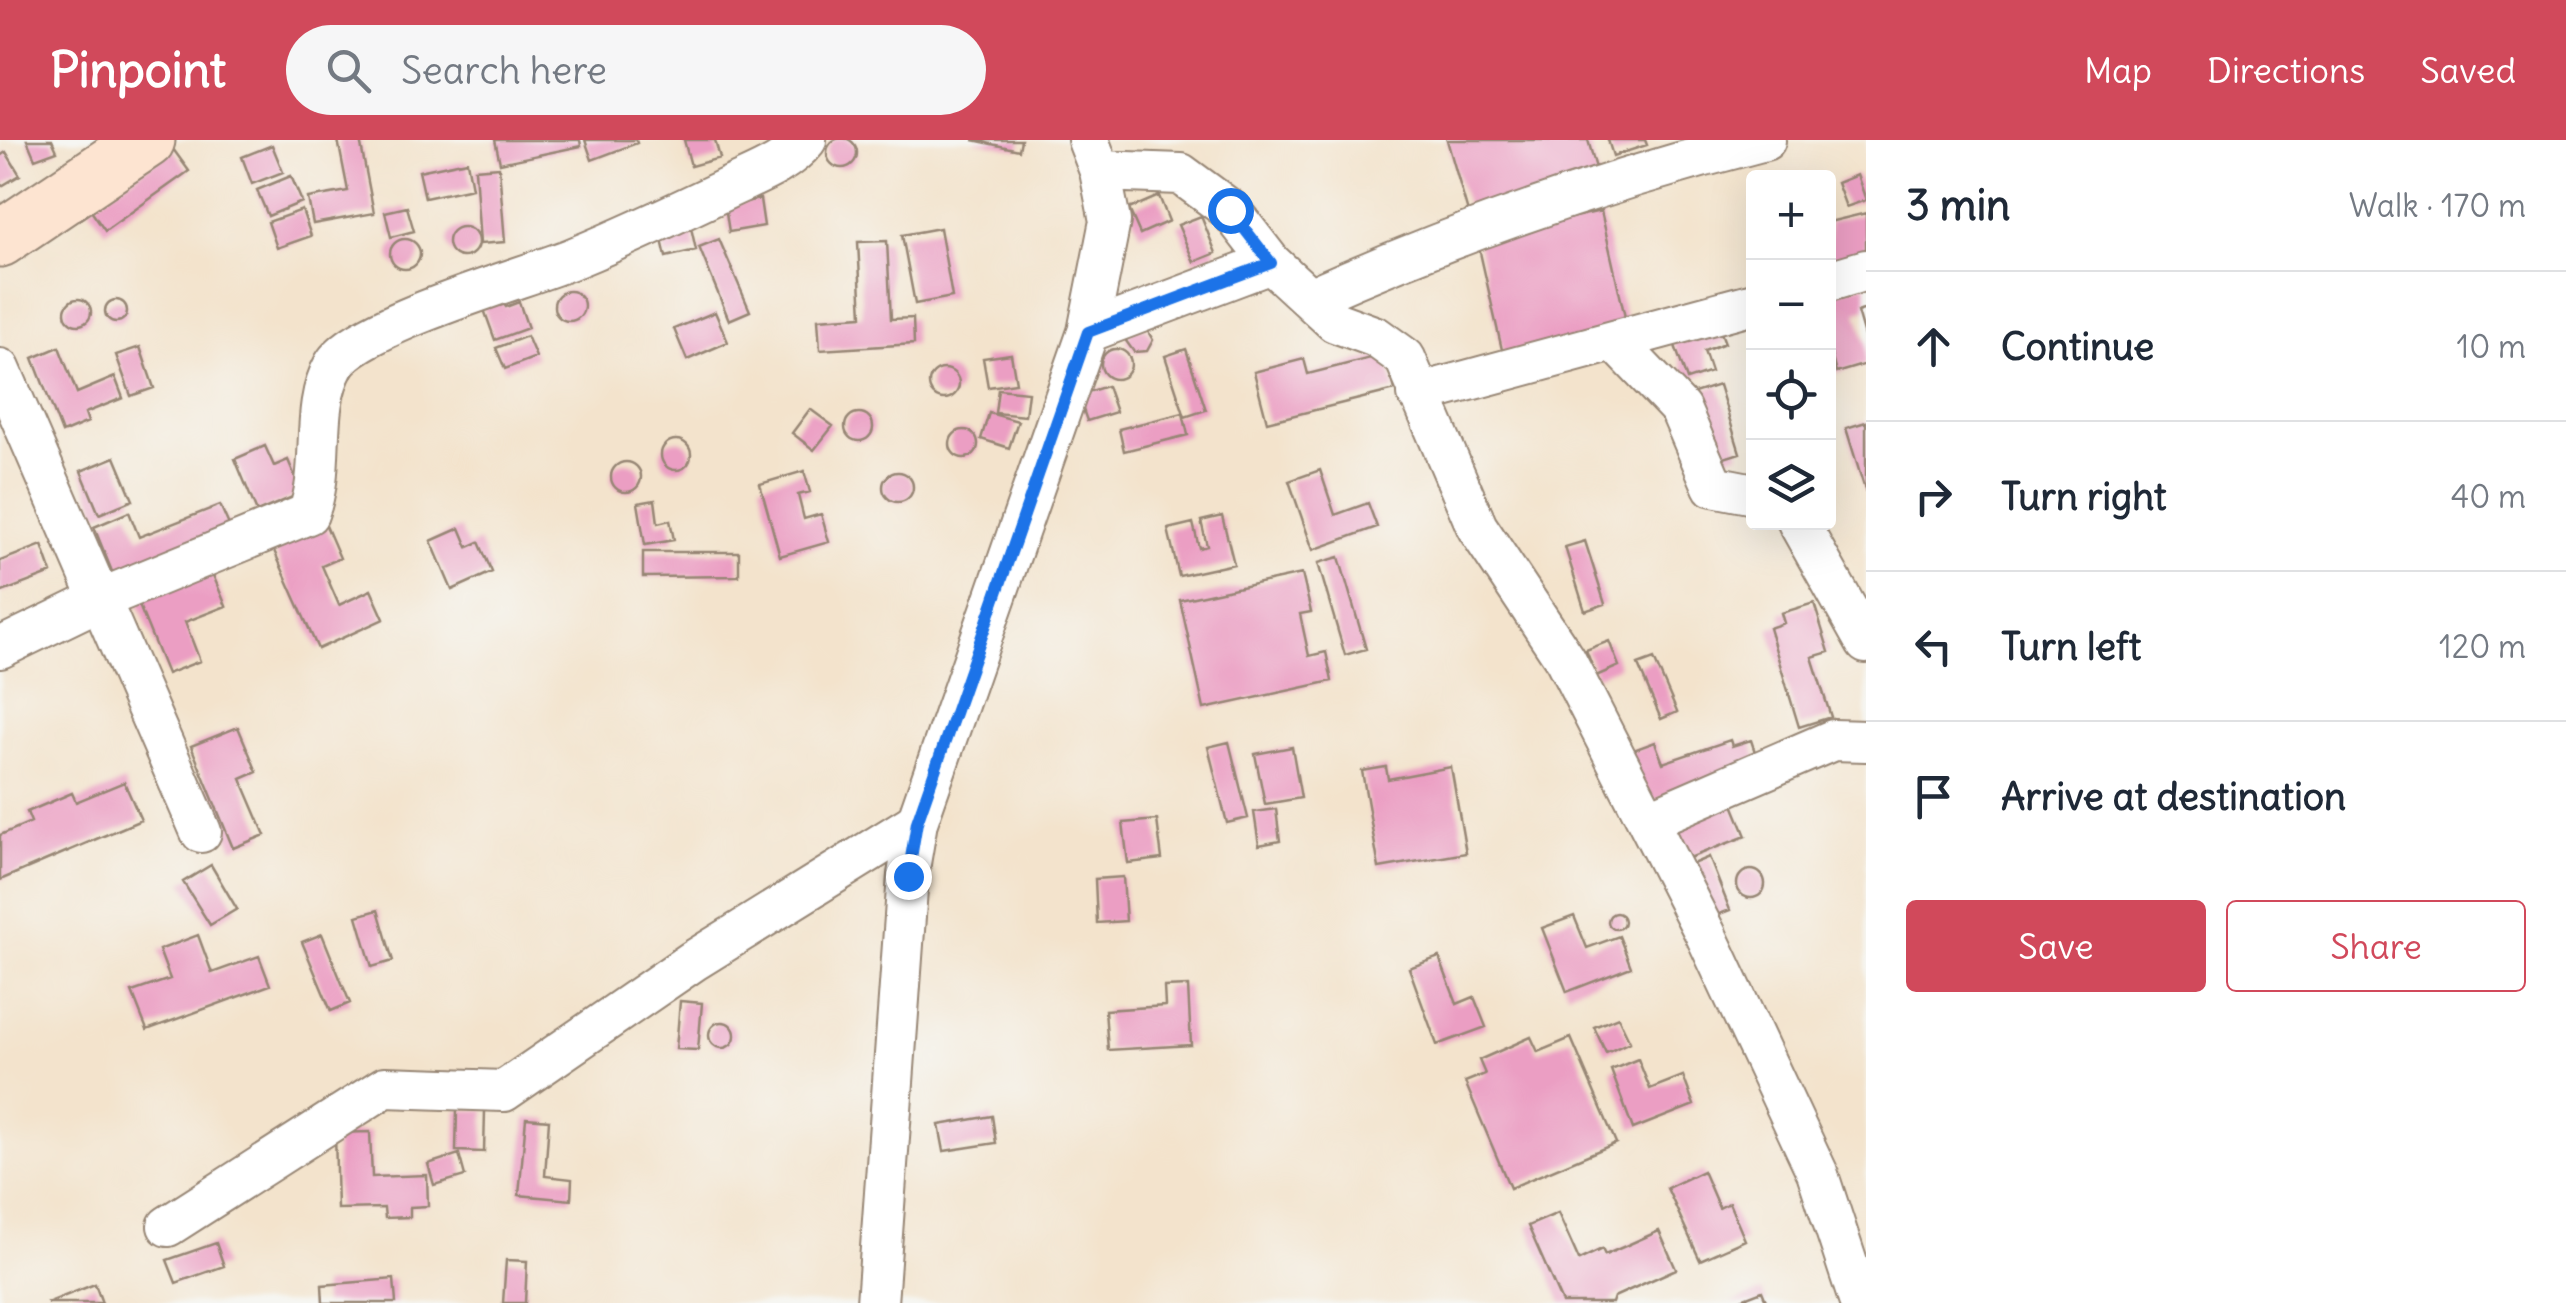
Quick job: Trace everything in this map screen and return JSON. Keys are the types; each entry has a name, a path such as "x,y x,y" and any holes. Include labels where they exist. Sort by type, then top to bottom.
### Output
{"main road":[{"path":"0,238 147,140"}],"street":[{"path":"0,648 103,598 308,514 314,498 321,412 333,367 347,347 391,326 574,258 693,205 792,157 806,140"},
{"path":"1309,298 1425,248 1758,141"},
{"path":"877,1303 908,876 917,822 1088,332 1110,221 1094,155 1181,174 1230,210 1271,263 1335,322 1376,337 1405,358 1477,527 1565,660 1648,820 1817,1172 1862,1296"},
{"path":"1088,332 1271,263"},
{"path":"1836,279 1866,270"},
{"path":"1418,394 1746,304"},
{"path":"1616,342 1680,409 1713,486 1746,492"},
{"path":"0,369 202,832"},
{"path":"1802,530 1866,643"},
{"path":"1648,820 1834,740 1866,740"},
{"path":"168,1226 385,1087 504,1091 693,961 917,822"}],"building":[{"path":"842,138 852,143 857,153 852,163 842,168 832,163 827,153 832,143"},
{"path":"27,140 52,140 57,151 35,159"},
{"path":"338,140 360,140 374,213 313,224 308,198 348,191"},
{"path":"495,140 580,140 581,146 500,163"},
{"path":"585,140 636,140 637,143 592,160"},
{"path":"684,140 715,140 720,158 691,166"},
{"path":"973,140 1021,140 1019,150"},
{"path":"1447,140 1588,140 1599,179 1469,216"},
{"path":"1608,140 1645,140 1647,145 1613,156"},
{"path":"272,145 283,172 252,184 242,157"},
{"path":"173,149 189,171 105,231 89,208"},
{"path":"6,152 20,175 0,187 0,156"},
{"path":"467,161 472,188 425,198 419,171"},
{"path":"499,167 505,242 480,244 475,169"},
{"path":"1857,175 1866,200 1846,207 1837,183"},
{"path":"291,176 302,202 268,216 257,190"},
{"path":"1159,196 1169,221 1140,234 1129,209"},
{"path":"760,199 764,226 729,232 725,206"},
{"path":"407,207 414,231 391,237 385,212"},
{"path":"302,210 311,236 277,248 268,222"},
{"path":"1601,211 1629,335 1505,363 1477,239"},
{"path":"1866,213 1866,253 1836,260 1836,220"},
{"path":"1201,216 1216,253 1194,262 1178,225"},
{"path":"690,223 696,250 666,257 660,231"},
{"path":"463,227 473,232 478,242 473,252 463,257 453,252 448,242 453,232"},
{"path":"940,228 952,297 915,304 902,235"},
{"path":"405,239 419,248 420,254 411,268 405,269 391,260 390,254 399,240"},
{"path":"719,239 750,311 729,320 699,247"},
{"path":"887,241 891,319 913,318 914,344 820,350 818,319 862,316 858,242"},
{"path":"1866,283 1866,309 1857,312 1866,343 1866,364 1836,373 1836,350 1836,292"},
{"path":"569,291 580,295 584,306 580,317 569,321 558,317 554,306 558,295"},
{"path":"499,298 506,307 519,302 528,328 495,340 482,304"},
{"path":"78,299 87,303 91,312 87,321 78,325 69,321 65,312 69,303"},
{"path":"116,300 124,303 124,319 116,322 108,319 105,311 108,303"},
{"path":"715,312 728,342 687,360 674,329"},
{"path":"1717,322 1725,343 1704,351 1711,372 1687,380 1672,337"},
{"path":"1146,328 1153,340 1147,351 1134,352 1126,341 1132,329"},
{"path":"527,336 536,357 505,369 496,348"},
{"path":"59,347 77,393 115,377 123,398 85,413 88,422 62,433 33,358"},
{"path":"140,347 154,388 131,396 116,355"},
{"path":"1116,349 1126,354 1131,364 1126,374 1116,379 1106,374 1101,364 1106,354"},
{"path":"1186,349 1206,410 1185,417 1165,356"},
{"path":"1011,354 1016,383 988,387 983,358"},
{"path":"1386,354 1395,390 1267,422 1254,372 1304,359 1308,374"},
{"path":"944,369 958,378 959,384 950,398 944,399 930,390 929,384 938,370"},
{"path":"1719,385 1740,453 1715,461 1694,393"},
{"path":"1107,386 1116,412 1087,421 1078,395"},
{"path":"998,389 1028,392 1025,416 995,413"},
{"path":"810,409 833,426 814,450 792,433"},
{"path":"859,413 869,417 873,427 869,437 859,441 849,437 845,427 849,417"},
{"path":"989,413 1018,421 1009,448 981,439"},
{"path":"1183,413 1188,435 1124,451 1119,429"},
{"path":"1866,422 1866,489 1865,490 1846,428"},
{"path":"964,430 974,434 978,444 974,454 964,458 954,454 950,444 954,434"},
{"path":"676,440 686,445 691,455 686,465 676,470 666,465 661,455 666,445"},
{"path":"265,446 274,466 288,460 302,493 257,512 235,459"},
{"path":"115,457 133,500 99,514 81,471"},
{"path":"626,462 640,471 641,477 632,491 626,492 612,483 611,477 620,463"},
{"path":"1320,470 1335,515 1368,503 1377,527 1313,550 1289,481"},
{"path":"804,471 810,492 798,495 804,519 821,514 829,542 780,556 760,484"},
{"path":"898,472 912,481 913,487 904,501 898,502 884,493 883,487 892,473"},
{"path":"655,500 658,523 670,520 674,540 645,545 638,503"},
{"path":"220,505 232,532 115,579 94,527 129,512 139,537"},
{"path":"1222,516 1234,564 1179,576 1168,529 1193,523 1199,548 1207,546 1201,521"},
{"path":"324,521 340,558 322,566 339,605 371,590 384,619 318,649 271,544"},
{"path":"460,528 468,547 479,542 492,572 452,590 431,541"},
{"path":"1585,541 1605,604 1585,611 1565,547"},
{"path":"42,545 52,573 0,593 0,561"},
{"path":"643,552 739,552 739,576 643,577"},
{"path":"1339,557 1366,649 1345,655 1318,563"},
{"path":"210,568 226,606 185,622 200,661 167,674 136,598"},
{"path":"1302,574 1311,612 1300,614 1309,656 1326,652 1332,681 1204,709 1180,600"},
{"path":"1814,603 1829,652 1812,657 1831,717 1799,727 1769,628 1784,623 1781,613"},
{"path":"1609,641 1619,666 1596,676 1586,650"},
{"path":"1654,659 1677,712 1661,719 1638,665"},
{"path":"238,727 257,772 241,779 265,835 233,848 191,746"},
{"path":"1730,740 1732,746 1751,740 1759,764 1646,804 1628,752 1655,742 1663,763"},
{"path":"1229,742 1248,818 1227,823 1208,747"},
{"path":"1292,747 1301,798 1265,804 1255,754"},
{"path":"1386,767 1388,779 1451,767 1466,853 1379,868 1362,771"},
{"path":"124,782 141,820 0,880 0,835 31,822 27,812 72,793 76,802"},
{"path":"1730,797 1746,836 1674,864 1659,825"},
{"path":"1276,809 1280,841 1259,845 1254,812"},
{"path":"1157,820 1162,859 1128,863 1123,823"},
{"path":"1709,857 1730,910 1704,920 1683,868"},
{"path":"211,865 237,909 210,925 183,882"},
{"path":"1751,870 1761,874 1765,884 1761,894 1751,898 1741,894 1737,884 1741,874"},
{"path":"1123,877 1126,921 1097,923 1095,879"},
{"path":"378,910 393,961 372,967 357,916"},
{"path":"1616,913 1624,921 1616,929 1608,921"},
{"path":"1574,916 1587,948 1619,936 1631,967 1567,992 1542,928"},
{"path":"322,934 350,1003 331,1011 302,942"},
{"path":"198,935 212,973 259,956 270,985 147,1030 132,992 170,979 159,950"},
{"path":"1439,957 1457,1004 1474,997 1486,1027 1437,1045 1409,968"},
{"path":"1188,986 1191,1045 1108,1050 1105,1010 1165,1006 1164,987"},
{"path":"680,1001 702,1003 698,1050 676,1049"},
{"path":"1618,1017 1630,1042 1606,1053 1594,1027"},
{"path":"722,1022 731,1026 735,1035 731,1044 722,1048 713,1044 709,1035 713,1026"},
{"path":"1531,1037 1538,1052 1571,1038 1616,1143 1510,1188 1465,1082 1485,1074 1479,1060"},
{"path":"1638,1059 1650,1089 1683,1076 1694,1105 1633,1129 1611,1070"},
{"path":"457,1110 485,1110 484,1152 456,1151"},
{"path":"992,1116 996,1143 944,1151 939,1125"},
{"path":"526,1118 549,1120 545,1176 572,1179 571,1200 519,1195"},
{"path":"370,1132 372,1177 427,1175 428,1206 410,1207 410,1217 385,1218 384,1208 337,1209 335,1133"},
{"path":"459,1154 465,1176 434,1185 428,1164"},
{"path":"1703,1171 1719,1208 1729,1203 1745,1240 1700,1260 1667,1188"},
{"path":"1558,1213 1579,1260 1602,1249 1605,1255 1659,1231 1676,1269 1614,1297 1612,1303 1562,1303 1528,1226"},
{"path":"216,1243 224,1266 176,1283 167,1260"},
{"path":"506,1260 527,1261 525,1303 503,1303"},
{"path":"394,1279 396,1303 323,1303 322,1285"},
{"path":"95,1284 102,1303 47,1303"},
{"path":"1762,1291 1767,1303 1731,1303"}],"route":[{"path":"908,876 917,822 1074,384 1088,332 1271,263 1230,210"}]}
